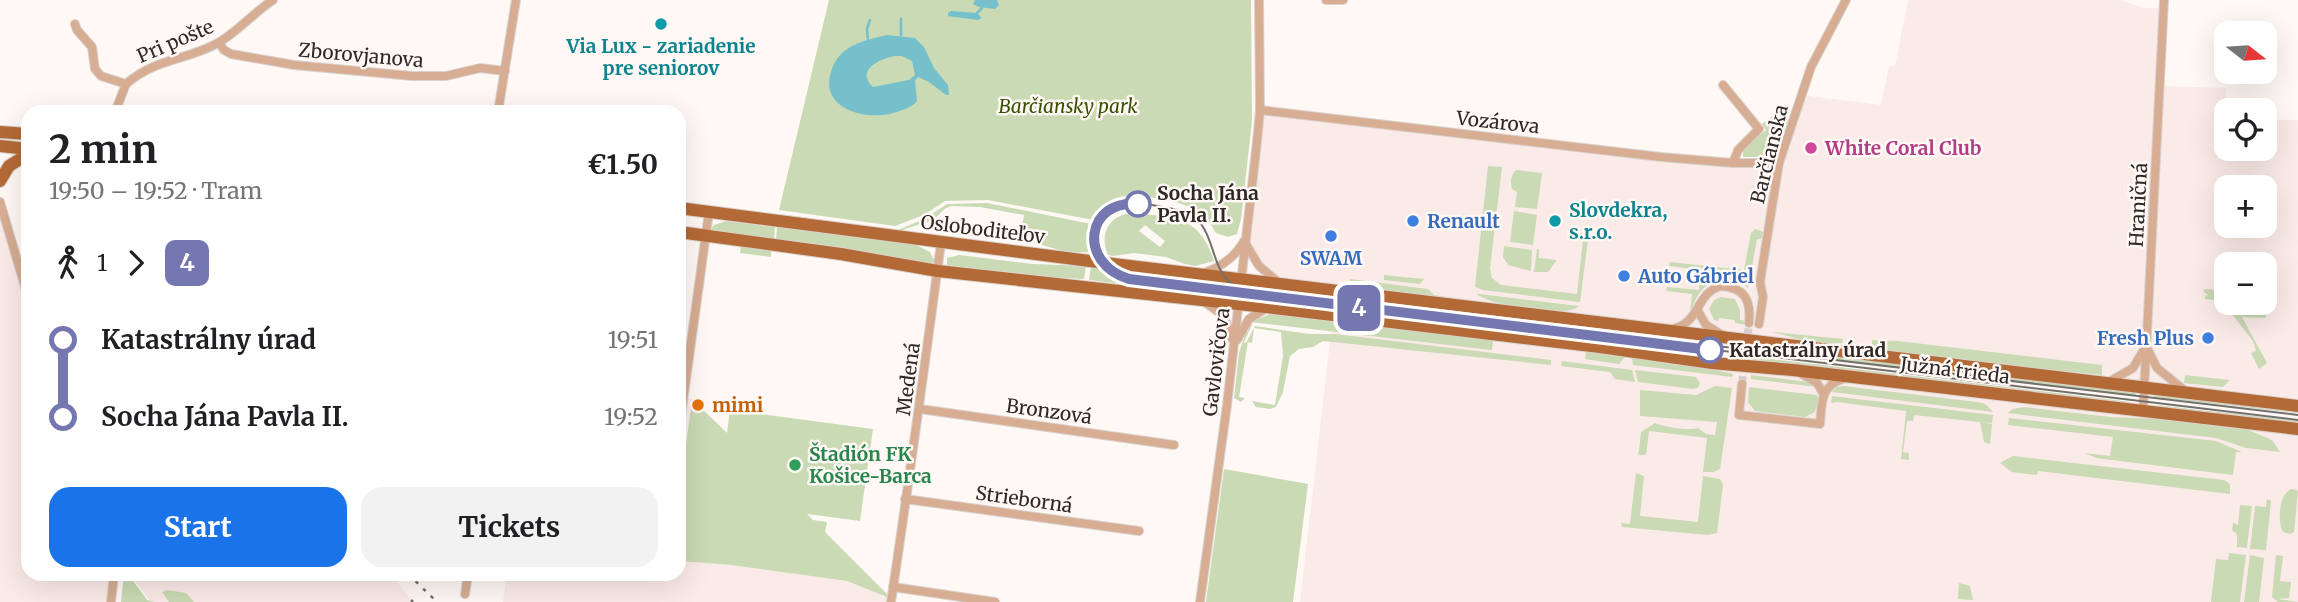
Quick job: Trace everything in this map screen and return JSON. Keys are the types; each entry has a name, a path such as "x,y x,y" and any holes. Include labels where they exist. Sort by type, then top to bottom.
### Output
{"main road":[{"path":"0,132 21,134"},
{"path":"0,146 21,148"},
{"path":"0,181 9,166 21,158"},
{"name":"Osloboditeľov","path":"686,209 1283,285"},
{"path":"686,233 841,254 938,271 1275,308"},
{"name":"Južná trieda","path":"1283,285 2298,405"},
{"name":"Južná trieda","path":"1275,308 1601,347 1700,362 1793,370 2298,429"}],"street":[{"name":"Pri pošte","path":"75,24 92,47 95,69 99,74 126,84 153,65 219,43 272,0"},
{"path":"499,105 516,0"},
{"name":"Gavlovičova","path":"1200,602 1234,349 1259,110 1259,0"},
{"path":"1326,0 1343,0"},
{"name":"Barčianska","path":"1759,324 1763,297 1760,282 1779,163 1811,68 1846,0"},
{"name":"Hraničná","path":"2143,411 2164,0"},
{"name":"Zborovjanova","path":"219,43 231,54 294,65 433,77 480,68 505,71"},
{"path":"118,105 126,84"},
{"path":"1723,85 1759,129 1738,150 1733,163"},
{"name":"Vozárova","path":"1259,110 1661,157 1733,163 1779,163"},
{"path":"0,202 21,273"},
{"path":"686,378 709,212"},
{"path":"1199,275 1226,262 1238,251 1244,240 1263,271 1283,285"},
{"name":"Medená","path":"891,602 941,243"},
{"path":"1669,330 1686,324 1698,311 1700,301 1711,290 1721,286 1733,288 1743,295 1748,302 1749,323"},
{"path":"1204,301 1224,316 1234,349"},
{"path":"1234,349 1249,319 1262,310 1275,308"},
{"path":"1698,311 1706,325 1728,337"},
{"path":"2105,383 2133,368 2146,345"},
{"path":"2146,345 2157,368 2188,393"},
{"path":"1793,370 1814,380 1823,393"},
{"path":"1742,384 1739,415 1819,424 1823,393 1835,382 1853,377"},
{"name":"Bronzová","path":"920,409 1174,445"},
{"name":"Strieborná","path":"905,499 1139,531"},
{"path":"111,602 113,581"},
{"path":"465,594 467,581"},
{"path":"894,587 995,602"}],"shaded area":[{"path":"1908,0 2120,0 2143,8 2163,8 2160,86 2226,88 2226,98 2214,98 2214,161 2277,161 2277,120 2298,120 2298,406 1283,285 1267,274 1244,241 1260,110 1661,157 1778,163 1801,95 1881,105 1889,66 1895,66"},
{"path":"0,212 21,276 21,581 113,581 111,602 0,602"},
{"path":"1333,315 2298,429 2298,602 1300,602"},
{"path":"686,398 692,399 686,446"},
{"path":"686,562 847,581 892,599 891,602 503,602 506,581 686,581"},
{"path":"135,581 396,581 413,602 151,602"}],"green space":[{"name":"Barčiansky park","path":"829,0 1251,0 1252,121 1237,234 1228,237 1216,233 1203,215 1186,206 1162,199 1138,197 1110,204 1093,220 988,200 945,201 924,215 895,226 779,210"},
{"path":"1778,112 1788,122 1778,153 1770,157 1743,157 1743,149 1766,130 1762,124"},
{"path":"1488,166 1502,167 1490,268 1492,278 1501,285 1577,294 1583,239 1588,240 1580,302 1475,287"},
{"path":"1516,170 1542,173 1537,209 1515,207 1517,192 1512,189 1511,181"},
{"path":"987,203 1091,224 1090,252 1070,253 1018,238 1014,231 1021,232 1024,215 980,207 952,206 933,220 896,232 778,216 779,214 898,230 924,219 947,204"},
{"path":"1514,211 1537,215 1533,245 1510,242"},
{"path":"1127,214 1162,216 1184,222 1201,235 1214,261 1195,266 1166,257 1134,253 1108,255 1105,247 1106,232 1113,220","holes":["1145,225 1165,241 1160,247 1139,231"]},
{"path":"726,221 775,227 774,239 713,232 711,229 714,225"},
{"path":"777,227 916,245 930,252 935,262 927,264 776,240"},
{"path":"1755,229 1763,232 1761,239 1757,239 1748,288 1734,281 1719,280 1712,283 1700,292 1690,314 1692,294 1666,291 1667,287 1699,290 1701,270 1669,266 1670,262 1744,270 1751,233"},
{"path":"741,246 771,250 771,257 740,253"},
{"path":"1504,246 1532,250 1531,271 1508,265 1503,257"},
{"path":"1537,249 1539,258 1557,260 1548,272 1534,272"},
{"path":"959,255 1033,264 1086,266 1084,279 1033,277 947,265 947,258"},
{"path":"1091,267 1143,284 1226,294 1217,295 1089,280"},
{"path":"1140,273 1219,282 1228,290 1164,282"},
{"path":"1384,275 1424,279 1420,284 1384,280"},
{"path":"1350,279 1428,289 1434,295 1475,302 1407,294 1349,282"},
{"path":"1261,288 1637,331 2131,391 2138,396 1731,347 1731,343 1638,332 1637,336 1258,290"},
{"path":"2214,290 2214,300 2205,299 2208,295 2203,291"},
{"path":"1476,294 1579,306 1559,312 1544,311 1497,302"},
{"path":"1257,297 1636,343 1635,347 1730,358 1731,354 2131,402 2114,403 1766,361 1730,359 1264,301"},
{"path":"1721,297 1735,299 1740,310 1740,320 1746,321 1746,325 1735,323 1735,320 1714,320 1709,309 1714,300"},
{"path":"1270,314 1493,339 1492,350 1251,322"},
{"path":"2233,315 2266,315 2266,318 2242,317 2267,363 2259,369 2251,353 2256,351 2253,341"},
{"path":"1248,325 1252,325 1244,342 1246,343 1255,326 1551,360 1551,365 1323,341 1313,347 1299,349 1290,356 1283,392 1276,407 1270,409 1256,407 1252,401 1275,405 1283,356 1281,332 1254,328 1252,343 1248,342 1239,397 1245,398 1241,402 1234,398 1239,353"},
{"path":"1772,332 1843,339 1842,343 1818,344"},
{"path":"1872,340 2102,365 2102,375 1912,355 1872,347"},
{"path":"1586,351 1625,357 1619,364 1585,359"},
{"path":"1632,358 1698,366 1733,374 1732,377 1633,365"},
{"path":"1562,361 1632,370 1635,382 1615,379 1610,372 1561,366"},
{"path":"1635,370 1696,377 1700,383 1698,388 1693,389 1638,382"},
{"path":"1751,375 1808,382 1816,387 1751,379"},
{"path":"2185,375 2230,380 2223,387 2184,383"},
{"path":"1715,386 1732,388 1720,469 1703,472 1707,438 1649,431 1646,455 1639,455 1638,459 1641,432 1655,423 1676,428 1698,428 1706,434 1715,435 1717,422 1640,416 1640,390 1696,395"},
{"path":"1843,386 1977,402 1985,404 1993,412 1832,392"},
{"path":"1749,387 1816,395 1819,398 1815,412 1805,417 1755,411 1748,402"},
{"path":"2155,395 2298,411 2298,413 2153,397"},
{"path":"1832,396 1993,415 1992,423 1983,422 1992,424 1990,444 1984,442 1980,422 1914,415 1913,421 1907,421 1903,452 1909,453 1909,460 1901,459 1906,411 1831,403"},
{"path":"692,399 727,433 730,410 873,429 860,521 807,514 813,520 827,522 825,532 892,599 847,581 686,562 686,446"},
{"path":"2156,405 2298,421 2298,424 2171,409"},
{"path":"2024,407 2246,429 2272,440 2280,452 2246,448 2216,438 2008,413"},
{"path":"2009,418 2216,441 2242,452 2236,452 2233,475 2096,458 2085,453 2110,456 2113,437 2008,425"},
{"path":"2013,456 2224,480 2230,484 2230,494 2038,471 2037,475 2012,472 2000,463"},
{"path":"1224,469 1308,484 1293,602 1206,602"},
{"path":"1636,473 1644,476 1640,516 1698,522 1703,476 1720,479 1723,485 1717,533 1708,535 1622,527 1621,523 1630,524"},
{"path":"2291,489 2298,492 2294,532 2290,534 2283,532 2280,515 2284,497"},
{"path":"2267,499 2271,501 2266,550 2250,549 2255,506 2266,507"},
{"path":"2240,505 2252,506 2247,548 2237,547 2237,534 2232,530 2233,523 2238,525"},
{"path":"2229,553 2246,555 2240,602 2211,602 2216,559 2228,560"},
{"path":"2250,555 2264,558 2259,602 2244,602"},
{"path":"2276,555 2283,556 2280,581 2291,582 2289,598 2278,599 2298,602 2278,602 2272,597"},
{"path":"123,581 133,581 147,600 155,602 121,602"},
{"path":"1959,583 1970,586 1973,600 1958,599"},
{"path":"167,590 186,593 194,602 169,602 162,592"}],"water":[{"path":"975,0 997,0 999,5 995,9 979,7 973,4"},
{"path":"951,11 977,13 982,18 978,20 948,16"},
{"path":"887,35 915,38 924,47 934,68 948,85 949,95 918,77 915,81 917,101 900,111 870,115 847,109 838,103 829,85 836,60 852,46","holes":["902,56 912,61 915,75 909,80 873,87 867,75 871,66 888,57"]}],"waterway":[{"path":"977,13 982,8"},
{"path":"901,19 901,35"},
{"path":"868,40 870,20"}],"tunnel":[{"path":"1742,384 1749,323"}],"tram line":[{"name":"4","path":"1138,204 1120,205 1112,209 1097,224 1094,238 1102,263 1117,275 1129,279 1710,350"},
{"path":"2298,415 1246,290 1232,283 1222,273 1201,223 1190,214 1153,205 1119,206 1105,213 1097,222 1093,233 1099,256 1119,275 1134,280 2298,420"}],"railway":[{"path":"415,581 437,602"}],"place":[{"name":"Via Lux - zariadenie pre seniorov","path":"661,24"},
{"name":"White Coral Club","path":"1811,148"},
{"name":"Socha Jána Pavla II.","path":"1138,204"},
{"name":"Renault","path":"1413,221"},
{"name":"Slovdekra, s.r.o.","path":"1555,221"},
{"name":"SWAM","path":"1331,236"},
{"name":"Auto Gábriel","path":"1624,276"},
{"name":"Fresh Plus","path":"2208,338"},
{"name":"Katastrálny úrad","path":"1710,350"},
{"name":"mimi","path":"698,405"},
{"name":"Štadión FK Košice-Barca","path":"795,465"}]}
